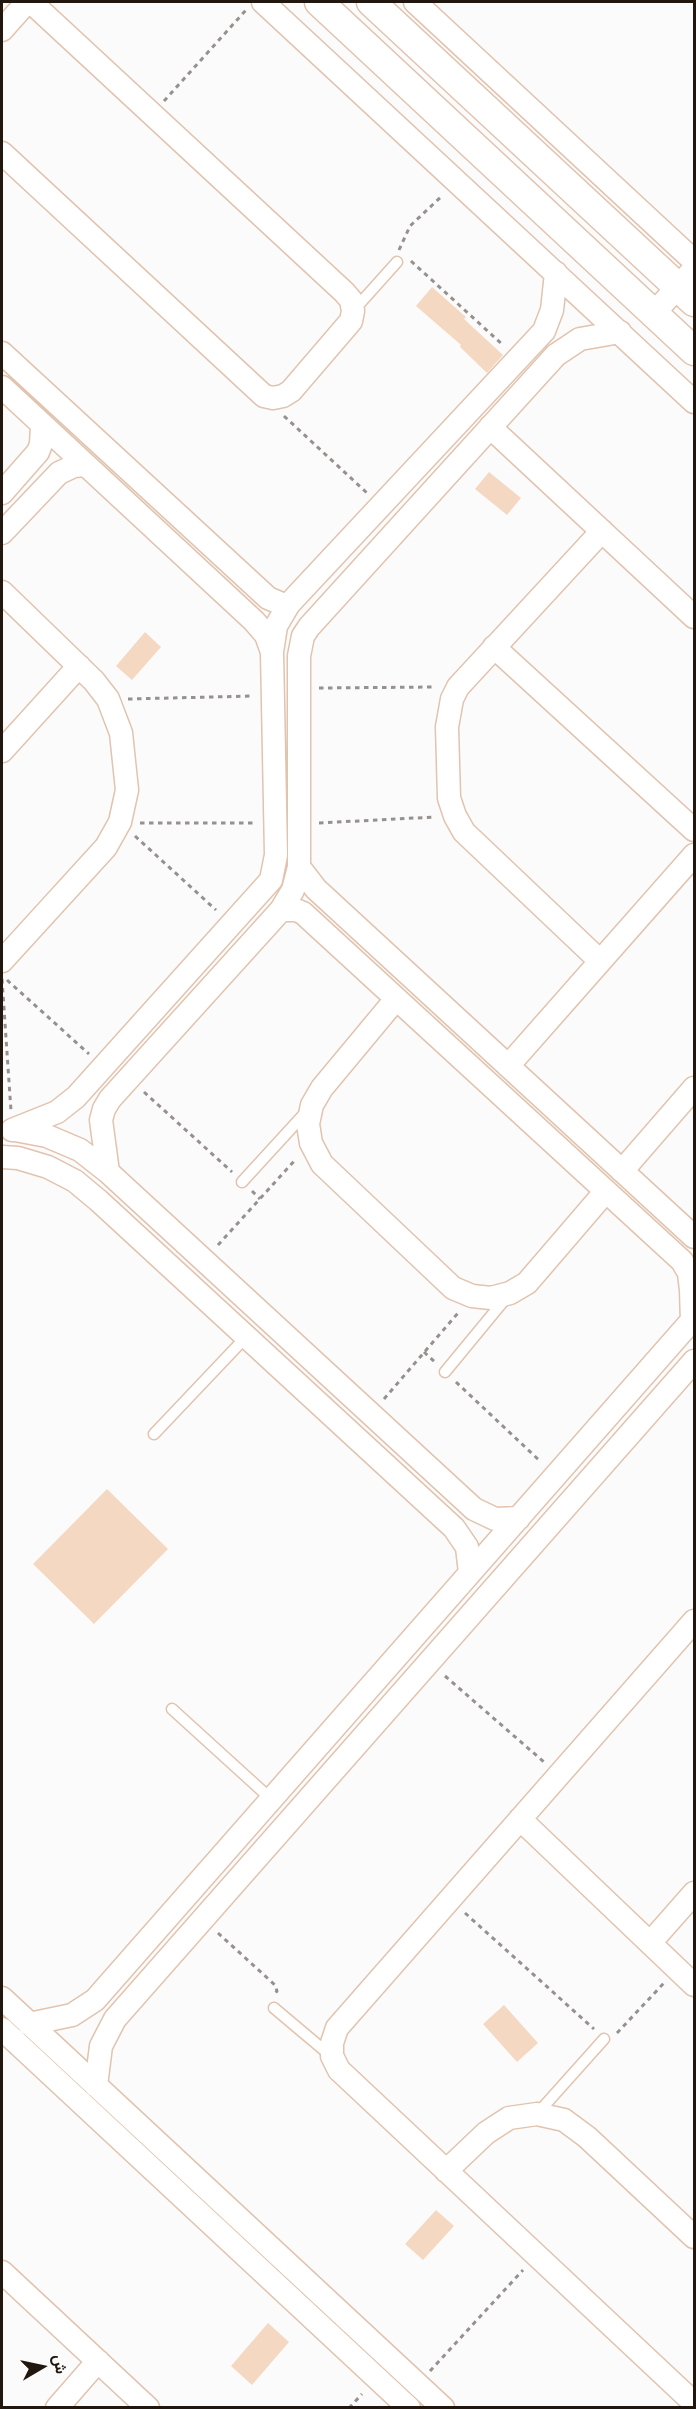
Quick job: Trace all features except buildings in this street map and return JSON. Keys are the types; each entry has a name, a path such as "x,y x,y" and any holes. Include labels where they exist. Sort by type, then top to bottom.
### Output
{"street":[{"path":"2,30 29,2 344,292 351,300 354,311 351,321 291,391 273,398 264,396 2,153"},
{"path":"263,2 694,402"},
{"path":"320,2 694,351"},
{"path":"371,2 689,286 654,314"},
{"path":"416,2 694,261"},
{"path":"7,1130 46,1117 67,1105 271,880 276,864 272,652 276,626 289,604 544,331 549,321 556,273"},
{"path":"108,1172 101,1120 110,1099 281,910 293,890 299,867 300,646 309,627 563,348 580,339 620,332"},
{"path":"2,353 268,598 282,604 289,604"},
{"path":"2,387 254,621 266,635 272,652"},
{"path":"2,493 38,452 42,425"},
{"path":"490,427 694,617"},
{"path":"2,533 58,473 74,466 86,465"},
{"path":"600,961 464,832 449,798 447,727 452,699 458,687 602,531"},
{"path":"2,592 79,666 108,699 121,733 127,790 120,822 106,847 2,961"},
{"path":"494,647 694,830"},
{"path":"2,751 79,666"},
{"path":"508,1066 694,855"},
{"path":"299,867 316,889 692,1235 672,1251"},
{"path":"29,2024 72,2015 95,2000 693,1320 689,1273 672,1251 303,913 296,910 281,910"},
{"path":"396,999 322,1088 312,1105 308,1124 311,1143 322,1164 453,1288 472,1296 491,1298 510,1293 527,1283 606,1191"},
{"path":"622,1171 694,1088"},
{"path":"7,1130 47,1136 80,1150 108,1172 474,1509 495,1519 519,1518"},
{"path":"2,1158 18,1158 48,1167 75,1181 454,1528 467,1547 470,1573"},
{"path":"96,2086 101,2046 115,2019 694,1361"},
{"path":"586,1441 608,1460"},
{"path":"694,1621 337,2028 332,2043 332,2056 339,2070 694,2403"},
{"path":"520,1819 694,1985"},
{"path":"651,1942 694,1893"},
{"path":"2,1998 443,2408"},
{"path":"95,2000 115,2019"},
{"path":"2,2029 409,2408"},
{"path":"446,2171 486,2133 509,2118 537,2114 564,2120 587,2137 694,2237"},
{"path":"2,2272 148,2408"},
{"path":"57,2408 98,2361"},
{"path":"382,2383 400,2367"}],"lane":[{"path":"354,311 398,262"},
{"path":"242,1182 312,1105"},
{"path":"445,1372 510,1293"},
{"path":"154,1434 246,1337"},
{"path":"172,1709 272,1799"},
{"path":"274,2008 332,2056"},
{"path":"537,2114 604,2039"}],"path":[{"path":"152,114 253,2"},
{"path":"398,262 401,244 410,226 457,181"},
{"path":"398,262 404,258 409,259 518,359"},
{"path":"264,396 380,506"},
{"path":"299,688 458,687"},
{"path":"108,699 273,696"},
{"path":"299,824 455,816"},
{"path":"120,822 275,823"},
{"path":"120,822 233,924"},
{"path":"2,975 103,1067"},
{"path":"2,975 7,1130"},
{"path":"129,1078 260,1199"},
{"path":"204,1260 311,1143"},
{"path":"372,1414 472,1296"},
{"path":"424,1352 556,1476"},
{"path":"429,1662 559,1774"},
{"path":"449,1900 608,2041 678,1968"},
{"path":"203,1919 276,1985 277,1990 270,2001 274,2008"},
{"path":"418,2384 537,2256"}]}
